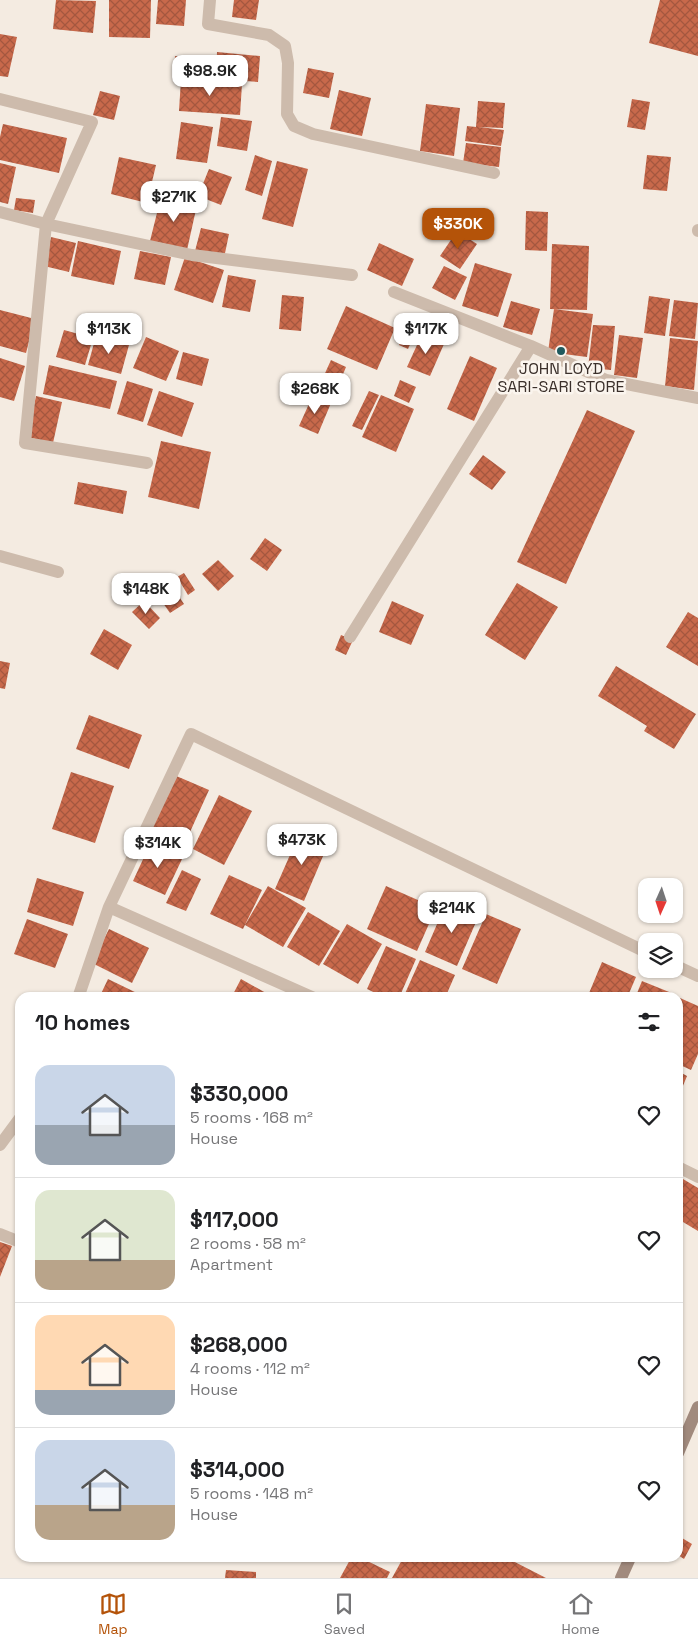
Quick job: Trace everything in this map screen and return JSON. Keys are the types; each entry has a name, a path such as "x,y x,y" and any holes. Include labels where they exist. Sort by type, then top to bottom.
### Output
{"main road":[{"path":"683,1442 698,1407"},
{"path":"621,1578 628,1562"}],"street":[{"path":"210,0 208,24 269,35 284,46 288,63 288,114 294,126 313,134 494,174"},
{"path":"0,99 92,122 46,224 25,443 147,464"},
{"path":"0,212 46,224 192,255 352,275"},
{"path":"394,292 531,346 606,380 698,398"},
{"path":"350,637 531,346"},
{"path":"0,556 58,572"},
{"path":"80,992 109,907 190,734 638,948"},
{"path":"109,907 300,992"},
{"path":"683,969 698,976"},
{"path":"0,1145 15,1125"},
{"path":"683,1170 698,1177"},
{"path":"0,1234 15,1240"}],"building":[{"path":"56,0 96,1 93,33 53,29"},
{"path":"109,0 151,0 150,38 109,37"},
{"path":"158,0 186,0 184,26 156,24"},
{"path":"234,0 259,0 256,20 232,17"},
{"path":"660,0 698,0 698,56 649,43"},
{"path":"0,34 17,37 8,77 0,76"},
{"path":"217,52 260,56 258,82 216,79"},
{"path":"175,56 202,59 200,79 174,77"},
{"path":"308,68 334,73 329,98 303,93"},
{"path":"181,79 242,84 240,115 179,111"},
{"path":"339,90 371,98 362,136 330,129"},
{"path":"100,91 120,96 114,120 93,115"},
{"path":"632,99 650,102 645,130 627,127"},
{"path":"478,101 505,103 503,128 479,127 504,130 501,146 465,141 467,126 476,127"},
{"path":"426,104 460,108 454,156 420,151"},
{"path":"221,117 252,121 247,151 217,146"},
{"path":"181,122 213,127 207,163 176,159"},
{"path":"3,124 67,138 59,173 0,160 0,137"},
{"path":"466,143 501,147 499,167 463,163"},
{"path":"255,155 272,161 262,196 245,190"},
{"path":"647,155 671,157 667,191 643,189"},
{"path":"119,157 156,165 147,203 111,194"},
{"path":"277,161 308,169 293,227 262,219"},
{"path":"0,163 16,167 8,204 0,202"},
{"path":"209,169 232,177 221,205 198,196"},
{"path":"161,197 197,205 187,250 150,241"},
{"path":"16,198 35,200 33,213 14,210"},
{"path":"526,211 548,212 547,251 525,250"},
{"path":"201,228 229,234 224,258 195,251"},
{"path":"457,231 477,244 460,269 440,256"},
{"path":"51,237 76,243 69,272 44,266"},
{"path":"78,241 121,251 114,285 71,276"},
{"path":"379,243 414,259 402,286 367,270"},
{"path":"552,244 589,246 587,310 550,309"},
{"path":"140,251 171,257 165,285 134,279"},
{"path":"185,257 224,270 213,303 174,290"},
{"path":"475,263 512,274 498,317 462,306"},
{"path":"444,266 467,277 455,300 432,288"},
{"path":"228,275 256,280 250,312 222,307"},
{"path":"282,295 304,297 301,331 279,329"},
{"path":"649,296 670,299 665,336 644,333"},
{"path":"674,300 698,303 695,339 669,336"},
{"path":"511,301 540,309 532,335 503,327"},
{"path":"346,306 395,328 377,370 327,349"},
{"path":"554,309 593,314 587,357 548,352"},
{"path":"0,310 35,319 26,353 0,346"},
{"path":"593,325 615,326 611,370 588,368"},
{"path":"406,327 416,331 408,349 399,345"},
{"path":"64,330 93,338 85,365 56,357"},
{"path":"422,334 444,344 430,376 407,367"},
{"path":"619,335 643,338 637,378 614,375"},
{"path":"96,336 129,345 121,374 88,365"},
{"path":"146,337 179,351 166,381 133,368"},
{"path":"670,338 698,341 694,390 665,386"},
{"path":"183,352 209,359 202,386 176,379"},
{"path":"470,356 497,368 474,421 447,409"},
{"path":"0,358 25,366 14,401 0,397"},
{"path":"331,360 346,367 337,389 321,382"},
{"path":"49,365 117,381 110,409 43,394"},
{"path":"400,380 416,387 409,403 394,396"},
{"path":"127,381 153,389 143,422 117,414"},
{"path":"159,391 194,403 182,437 147,425"},
{"path":"369,391 379,395 362,430 352,426"},
{"path":"313,395 331,403 318,434 299,426"},
{"path":"381,395 414,409 396,452 362,437"},
{"path":"36,396 62,402 53,443 27,437"},
{"path":"587,410 635,431 566,584 517,562"},
{"path":"161,441 211,452 199,509 148,497"},
{"path":"483,455 506,472 492,490 469,474"},
{"path":"78,482 127,491 123,514 74,504"},
{"path":"265,538 282,550 267,571 250,559"},
{"path":"218,560 234,576 218,591 202,574"},
{"path":"184,573 195,590 188,595 177,577"},
{"path":"517,583 558,607 525,660 485,635"},
{"path":"172,586 184,604 170,613 158,596"},
{"path":"144,601 160,618 149,629 132,612"},
{"path":"392,601 424,615 411,645 379,632"},
{"path":"688,612 698,618 698,666 666,647"},
{"path":"104,629 132,645 118,670 90,654"},
{"path":"341,635 353,640 346,655 335,650"},
{"path":"0,661 10,663 5,689 0,688"},
{"path":"616,666 696,714 674,749 644,731 647,726 598,696"},
{"path":"89,715 142,735 129,769 76,749"},
{"path":"71,772 114,786 95,843 52,829"},
{"path":"174,775 209,790 185,843 150,828"},
{"path":"219,795 252,811 224,865 193,849"},
{"path":"301,830 329,842 304,901 275,889"},
{"path":"151,842 183,857 165,895 133,881"},
{"path":"182,870 201,879 186,911 166,903"},
{"path":"229,875 262,890 243,929 210,914"},
{"path":"37,878 84,892 73,926 27,912"},
{"path":"268,886 306,908 283,947 245,925"},
{"path":"386,886 436,908 417,951 367,929"},
{"path":"447,901 479,915 457,966 425,952"},
{"path":"308,912 340,931 319,966 287,947"},
{"path":"486,914 521,929 497,984 462,969"},
{"path":"27,919 68,934 55,968 14,954"},
{"path":"347,924 382,944 358,984 323,964"},
{"path":"109,929 149,948 132,983 92,963"},
{"path":"386,946 416,959 402,992 373,992 367,989"},
{"path":"420,960 455,975 448,992 406,992"},
{"path":"602,962 636,977 630,992 590,992"},
{"path":"108,979 135,992 102,992"},
{"path":"241,979 264,992 234,992"},
{"path":"642,981 669,992 637,992"},
{"path":"683,999 698,1006 698,1054 691,1070 683,1066"},
{"path":"683,1074 687,1076 683,1086"},
{"path":"683,1179 698,1188 698,1231 683,1222"},
{"path":"0,1242 12,1246 0,1277"},
{"path":"683,1539 692,1544 683,1558"},
{"path":"349,1562 369,1562 390,1572 387,1578 340,1578"},
{"path":"401,1562 515,1562 546,1578 392,1578"},
{"path":"226,1570 256,1572 256,1578 225,1578"}],"place":[{"name":"JOHN LOYD SARI-SARI STORE","path":"561,351"}]}
